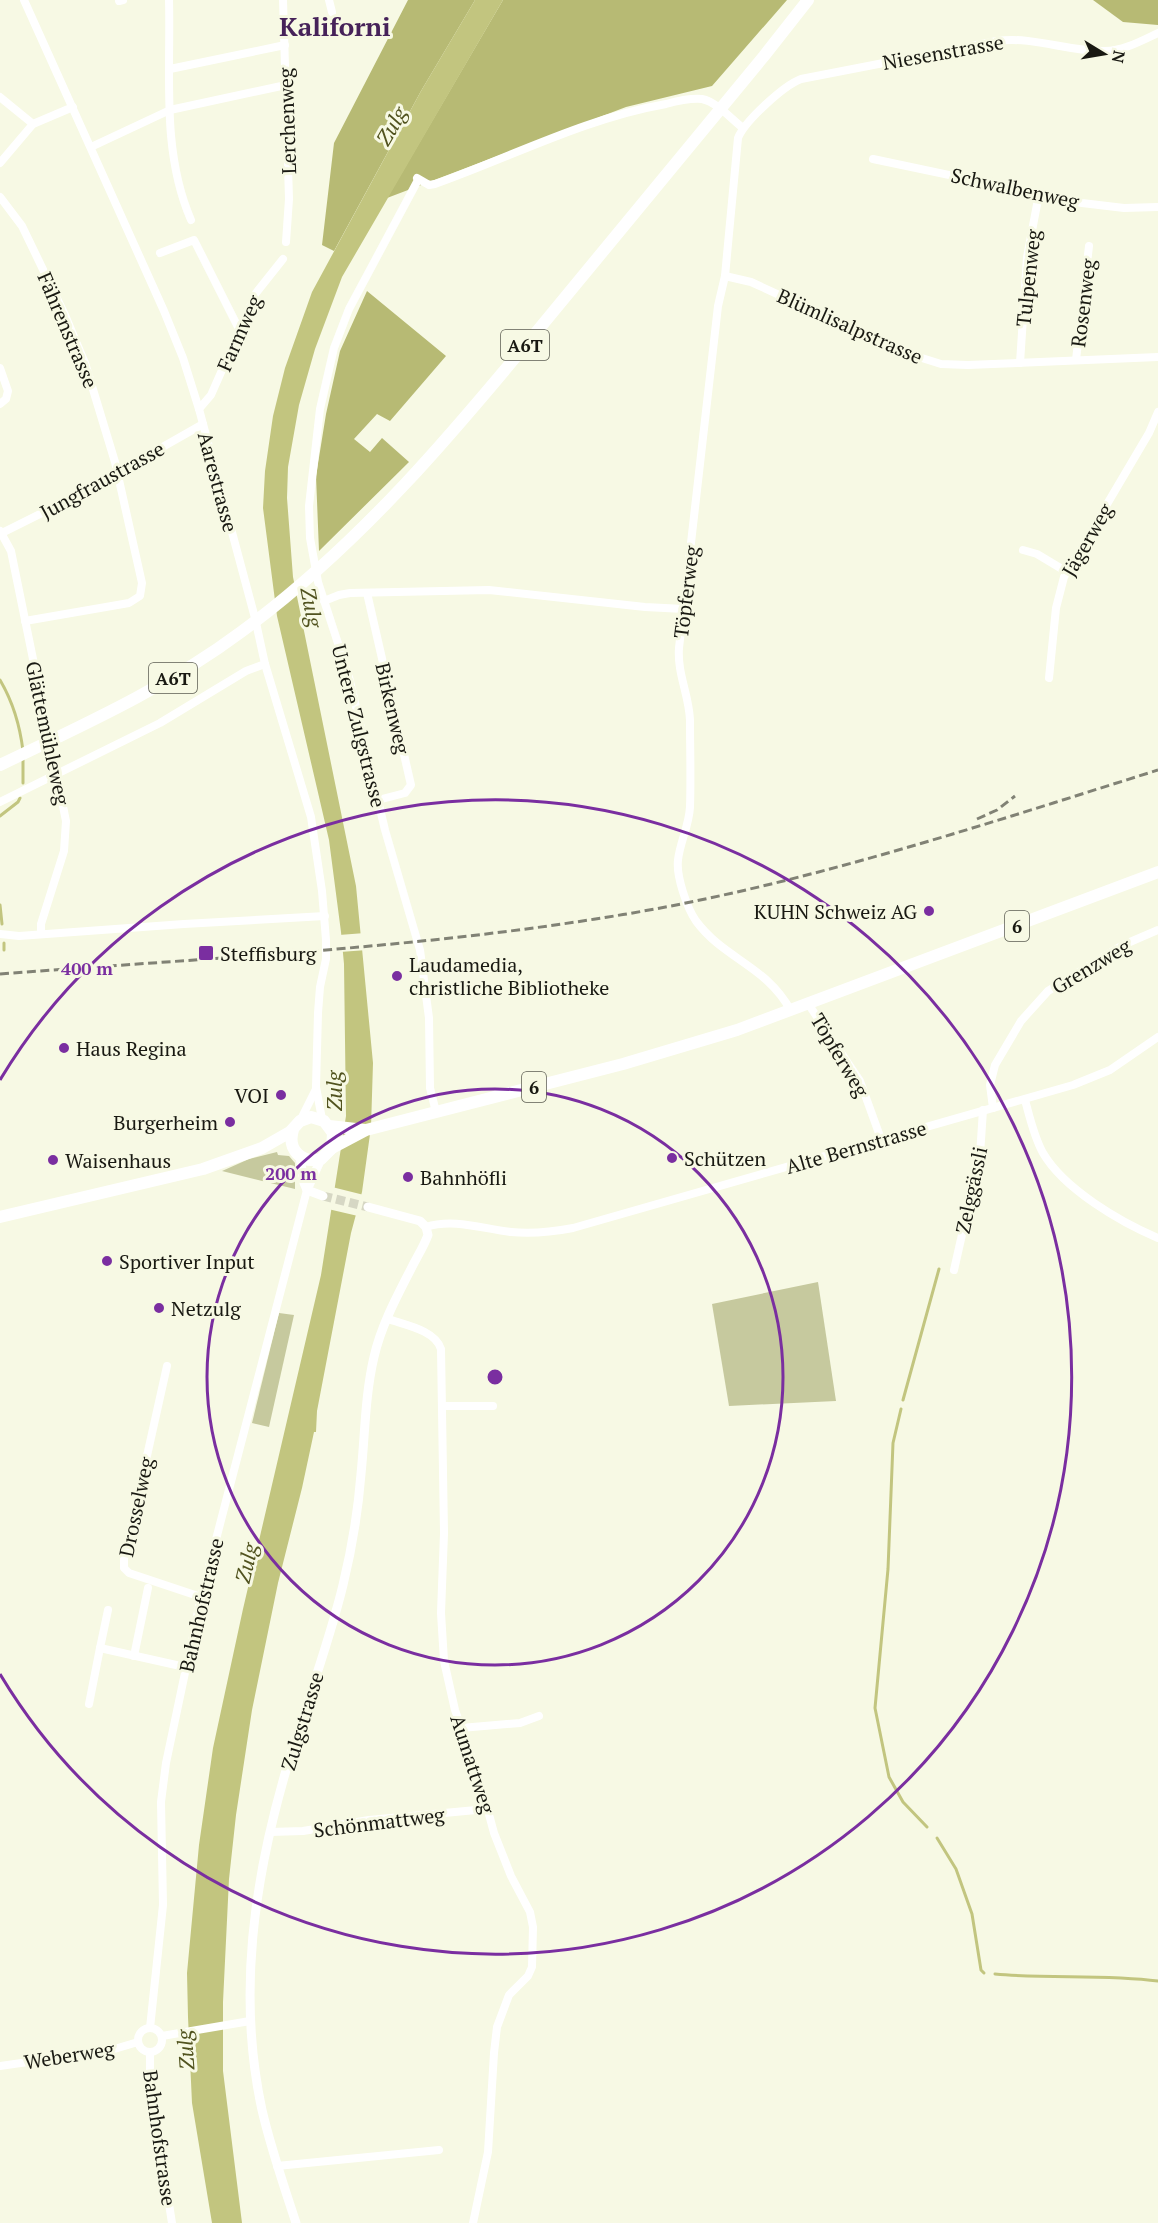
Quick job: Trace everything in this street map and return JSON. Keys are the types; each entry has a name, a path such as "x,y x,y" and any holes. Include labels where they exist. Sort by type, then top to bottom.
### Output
{"main road":[{"path":"764,56 808,0"},
{"path":"764,56 817,0"},
{"name":"A6T","path":"0,765 118,709 189,668 253,623 327,562 460,423 764,56"},
{"name":"6","path":"334,1147 372,1128 655,1055 810,1005 1158,873"},
{"path":"0,1216 180,1176 262,1148 311,1117 329,1124 334,1136 334,1147 321,1159 310,1160 297,1154 262,1148"},
{"name":"6","path":"329,1124 372,1128"},
{"path":"296,1125 291,1143 297,1154"}],"street":[{"name":"Aarestrasse","path":"24,0 183,358 252,604 265,664 311,817 325,916 326,959 320,987 316,1087"},
{"path":"169,0 170,110 175,173 191,220"},
{"name":"Lerchenweg","path":"283,0 290,199 286,242"},
{"path":"329,0 332,12"},
{"name":"Niesenstrasse","path":"743,128 782,89 801,80 997,41 1025,39 1105,51 1125,48 1158,33"},
{"path":"170,69 285,45"},
{"path":"91,147 170,110 286,85"},
{"path":"0,98 33,124"},
{"name":"Untere Zulgstrasse","path":"436,1112 430,1088 429,1018 420,950 378,800 349,677 324,601 313,556 309,506 311,474 323,389 334,348 349,309 417,178 429,185 435,184 605,119 683,100 701,99 709,102 743,128"},
{"path":"0,163 33,124 73,107"},
{"name":"Töpferweg","path":"743,128 737,143 725,276 718,306 678,660 689,709 690,783 689,820 678,860 682,889 692,915 710,937 769,981 782,995 791,1011"},
{"name":"Schwalbenweg","path":"873,159 1107,207 1158,207"},
{"name":"Tulpenweg","path":"1020,363 1027,257 1040,194"},
{"name":"Fährenstrasse","path":"0,197 22,226 72,331 91,380 117,472 142,583 140,596 129,603 25,621"},
{"path":"160,253 194,240 240,331"},
{"name":"Rosenweg","path":"1076,360 1089,246"},
{"name":"Farmweg","path":"199,409 212,395 256,293 283,259"},
{"name":"Blümlisalpstrasse","path":"725,276 752,282 896,349 929,361 968,366 1158,357"},
{"path":"0,368 8,391 6,399 0,404"},
{"name":"Jägerweg","path":"1049,678 1056,608 1061,586 1141,447 1158,412"},
{"name":"Jungfraustrasse","path":"0,533 80,494 203,424"},
{"name":"Glättemühleweg","path":"0,533 11,551 64,804 66,836 41,924 41,934"},
{"path":"1023,550 1037,554 1067,572"},
{"path":"324,601 339,595 367,593 489,590 645,608 684,609"},
{"name":"Birkenweg","path":"367,593 411,785 405,794 378,800"},
{"path":"0,802 160,723 246,671 265,664"},
{"path":"0,934 10,936 325,916"},
{"name":"Grenzweg","path":"993,1108 990,1085 995,1065 1021,1021 1048,991 1114,950 1158,930"},
{"name":"Töpferweg","path":"810,1005 860,1081 881,1139"},
{"name":"Alte Bernstrasse","path":"426,1227 446,1222 513,1232 559,1231 1025,1100 1097,1076 1132,1057 1158,1037"},
{"path":"316,1087 329,1124"},
{"path":"296,1125 316,1087"},
{"path":"1025,1100 1035,1137 1042,1152 1060,1176 1088,1199 1136,1228 1158,1238"},
{"name":"Zelggässli","path":"954,1269 980,1155 983,1110"},
{"path":"297,1154 308,1190 323,1196"},
{"path":"308,1190 321,1159"},
{"name":"Bahnhofstrasse","path":"150,2028 163,1905 162,1784 201,1597 308,1190"},
{"path":"368,1208 417,1219 426,1227"},
{"name":"Zulgstrasse","path":"296,2223 277,2166 260,2099 250,2021 251,1946 258,1889 270,1832 347,1569 359,1500 371,1370 380,1336 427,1239 426,1227"},
{"name":"Aumattweg","path":"388,1319 421,1331 438,1342 442,1354 444,1533 441,1631 447,1679 461,1728 511,1876 530,1912 533,1927 533,1956 528,1976 509,1995 497,2027 488,2152 473,2223"},
{"name":"Drosselweg","path":"166,1366 124,1559 124,1568 129,1573 201,1597"},
{"path":"443,1406 493,1406"},
{"path":"134,1656 148,1588"},
{"path":"89,1704 108,1610"},
{"path":"100,1648 185,1667"},
{"path":"461,1728 520,1723 539,1716"},
{"name":"Schönmattweg","path":"270,1832 315,1830 369,1820 488,1809"},
{"path":"162,2036 250,2021"},
{"path":"150,2028 157,2030 162,2036 160,2048 150,2053 142,2049 138,2042 141,2032 150,2028"},
{"name":"Weberweg","path":"0,2066 111,2050 138,2042"},
{"name":"Bahnhofstrasse","path":"150,2053 150,2081 172,2223"},
{"path":"277,2166 439,2150"}],"shaded area":[{"path":"408,0 475,0 421,91 334,251 322,245 334,143"},
{"path":"475,0 503,0 342,277 315,349 299,405 288,467 287,498 293,577 356,886 373,1063 371,1127 362,1192 351,1233 317,1411 316,1432 314,1432 278,1583 252,1710 236,1815 229,1879 223,2002 223,2071 242,2223 212,2223 192,2103 188,2017 187,1973 199,1845 213,1748 321,1275 346,1116 344,964 341,932 329,840 277,616 263,508 265,471 273,416 285,368 312,292 421,91"},
{"path":"503,0 787,0 712,86 626,107 387,198"},
{"path":"1093,0 1158,0 1158,25 1123,22"},
{"path":"367,291 446,356 390,421 377,414 354,439 370,452 382,438 409,462 319,551 316,476 326,414 340,351"},
{"path":"277,1152 278,1155 289,1156 295,1163 295,1189 222,1171 249,1159"},
{"path":"818,1282 836,1401 729,1406 712,1304"},
{"path":"279,1313 294,1315 269,1427 252,1423"}],"pier":[{"path":"365,933 367,950 340,952 339,935"},
{"path":"332,1187 364,1195 358,1216 328,1209"}],"waterway":[{"path":"0,680 15,714 23,751"},
{"path":"23,758 23,783"},
{"path":"0,816 20,798"},
{"path":"0,905 2,924"},
{"path":"4,943 4,950"},
{"path":"903,1400 939,1269"},
{"path":"901,1409 893,1443 888,1569 875,1708 889,1777 903,1802 927,1827"},
{"path":"937,1838 956,1869 972,1914 981,1970 984,1973"},
{"path":"995,1974 1158,1981"}],"tunnel":[{"path":"323,1196 368,1207"}],"railway":[{"path":"0,974 410,942 574,922 655,909 846,865 1158,770"},
{"path":"977,819 997,810 1015,796"}],"place":[{"name":"KUHN Schweiz AG","path":"929,911"},
{"name":"Steffisburg","path":"206,953"},
{"name":"Laudamedia, christliche Bibliotheke","path":"397,976"},
{"name":"Haus Regina","path":"64,1048"},
{"name":"VOI","path":"281,1095"},
{"name":"Burgerheim","path":"230,1122"},
{"name":"Schützen","path":"672,1158"},
{"name":"Waisenhaus","path":"53,1160"},
{"name":"Bahnhöfli","path":"408,1177"},
{"name":"Sportiver Input","path":"107,1261"},
{"name":"Netzulg","path":"159,1308"}],"district":[{"name":"Kaliforni","path":"335,26"}],"water label":[{"name":"Zulg","path":"391,126"},
{"name":"Zulg","path":"312,607"},
{"name":"Zulg","path":"334,1091"},
{"name":"Zulg","path":"246,1563"},
{"name":"Zulg","path":"185,2050"}]}
